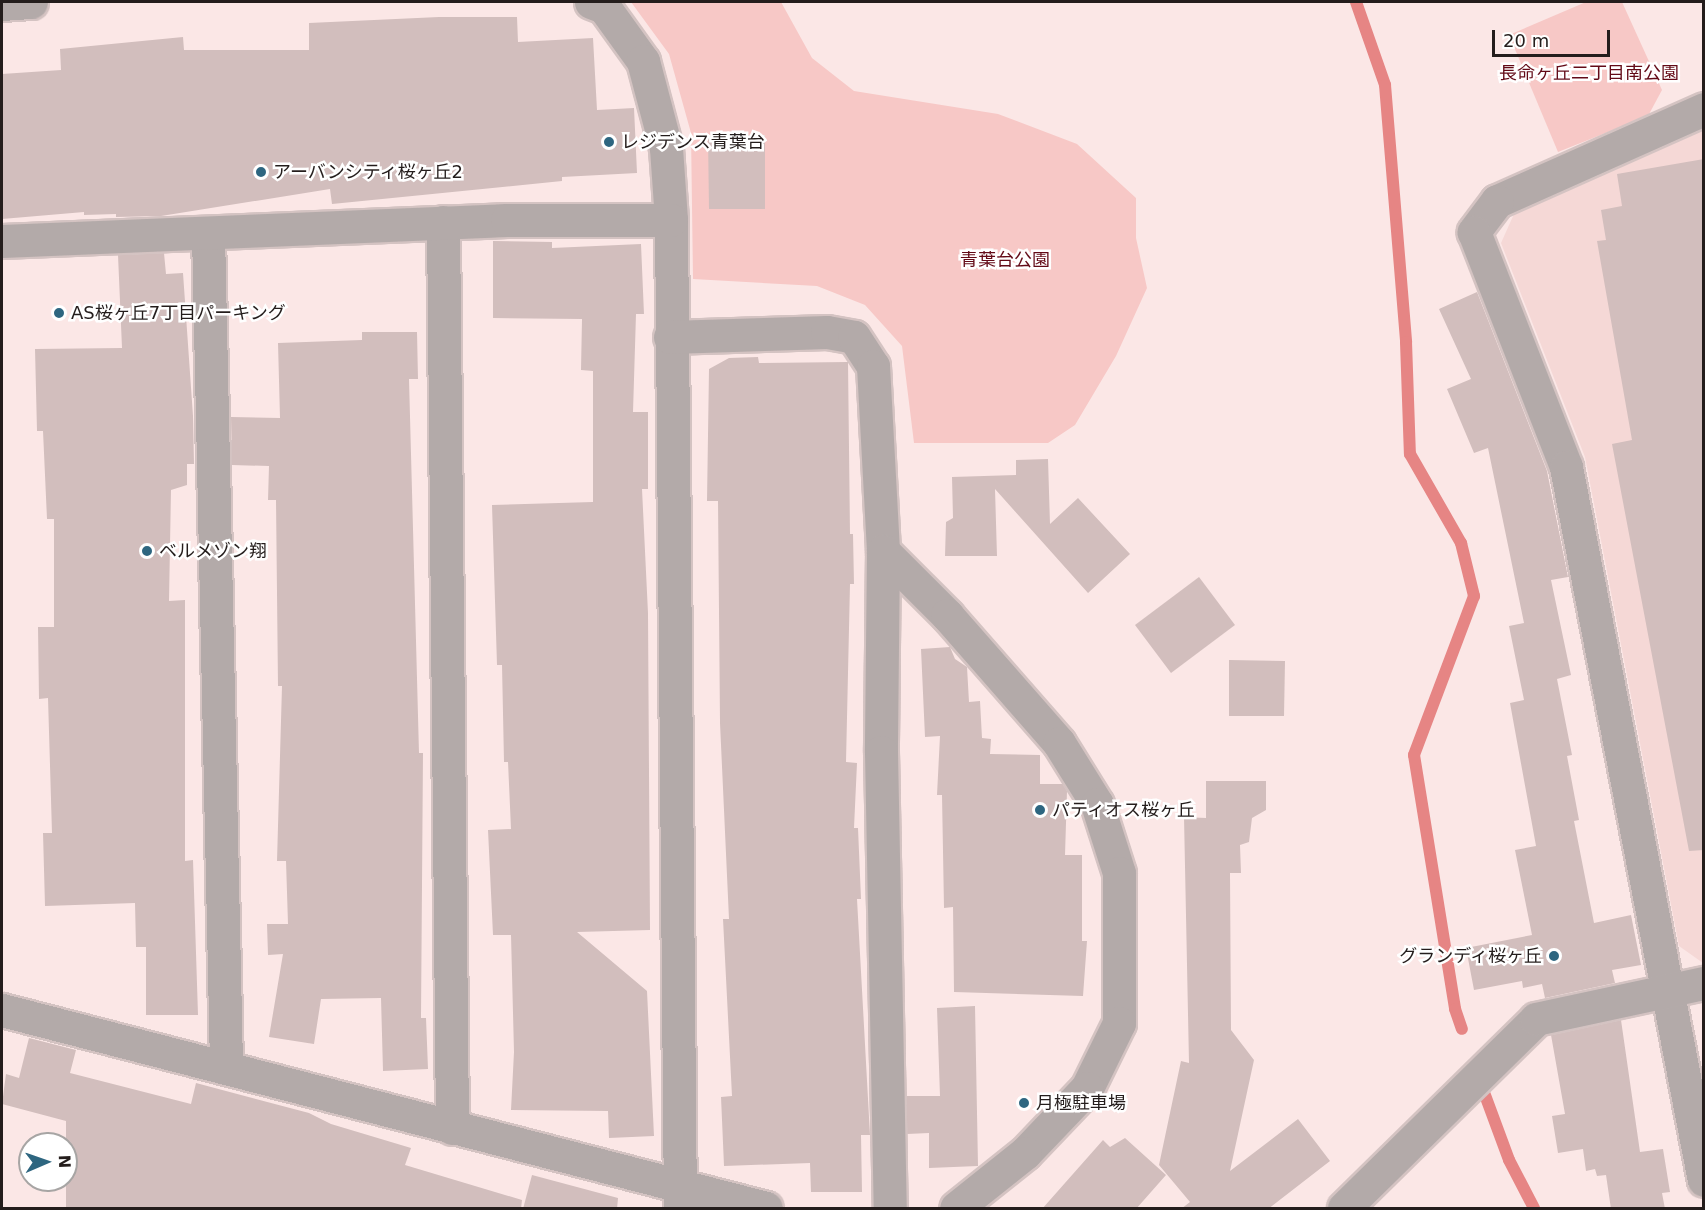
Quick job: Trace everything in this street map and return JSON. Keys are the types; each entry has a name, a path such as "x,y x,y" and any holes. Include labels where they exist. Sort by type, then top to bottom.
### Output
{"street":[{"path":"2,4 31,2"},
{"path":"591,2 604,7 644,61 666,148 671,220 670,337 679,1197"},
{"path":"1704,109 1497,201 1474,232 1566,467 1704,1180"},
{"path":"2,241 443,222 671,220"},
{"path":"443,222 452,1128"},
{"path":"208,233 226,1067"},
{"path":"670,337 783,330 827,332 854,337 873,366 883,551 881,752 890,1209"},
{"path":"883,551 947,615 1059,743 1097,804 1119,873 1119,1023 1087,1088 1025,1153 956,1209"},
{"path":"1344,1209 1536,1019 1704,982"},
{"path":"2,1010 452,1128 679,1197 766,1209"}],"shaded area":[{"path":"1703,129 1703,963 1679,946 1585,457 1501,243 1514,214"}],"green space":[{"name":"青葉台公園","path":"631,2 781,2 812,58 854,91 998,114 1077,144 1136,198 1136,238 1147,288 1116,356 1075,425 1048,443 914,443 902,346 865,305 817,286 693,279 691,133 669,54"},
{"name":"長命ヶ丘二丁目南公園","path":"1586,2 1622,2 1662,90 1648,116 1558,152 1509,35"}],"building":[{"path":"439,17 517,17 518,42 593,38 597,110 634,108 637,173 562,177 562,181 332,204 330,189 161,216 116,217 116,214 84,215 84,212 2,219 2,74 61,70 60,49 183,37 184,50 309,50 309,23"},
{"path":"765,135 765,209 709,209 708,136"},
{"path":"1704,159 1704,850 1689,851 1612,444 1632,440 1597,241 1606,240 1601,210 1622,206 1617,174"},
{"path":"493,241 552,242 552,248 641,244 644,314 636,314 633,412 648,412 648,489 642,489 648,613 650,930 577,932 647,991 654,1136 609,1138 608,1111 511,1110 514,1052 511,935 493,935 488,830 511,829 508,762 504,762 502,665 497,665 492,505 593,502 593,371 581,370 582,319 493,318"},
{"path":"164,253 166,274 183,273 193,416 194,464 187,464 187,485 171,490 169,601 185,600 185,861 193,860 198,1015 146,1015 146,947 136,947 135,903 45,906 43,833 52,833 48,698 39,699 38,627 54,627 54,519 47,519 43,431 37,431 35,349 122,348 118,255"},
{"path":"1477,292 1547,471 1568,577 1551,580 1571,675 1557,679 1572,755 1567,756 1579,820 1574,821 1594,923 1631,915 1641,965 1612,970 1615,983 1545,998 1542,984 1523,988 1522,981 1474,990 1466,948 1532,935 1515,850 1536,846 1510,703 1524,700 1509,626 1524,623 1488,448 1474,453 1447,389 1471,379 1439,309"},
{"path":"362,332 417,332 418,379 409,379 419,753 423,753 421,1018 426,1018 428,1069 383,1071 381,998 321,999 314,1044 269,1037 283,954 268,955 267,924 288,924 286,861 277,861 282,686 278,686 276,500 268,500 269,466 232,465 231,417 280,418 278,343 362,340"},
{"path":"758,357 759,363 848,362 850,534 853,534 854,584 850,584 846,762 857,763 854,828 858,828 861,899 857,899 870,1135 861,1135 862,1192 811,1192 810,1163 724,1166 721,1097 732,1096 723,919 729,919 720,723 718,501 707,501 709,369 729,358"},
{"path":"1048,459 1050,524 1078,498 1130,554 1088,593 995,489 997,556 945,556 946,522 953,518 952,477 1016,475 1016,460"},
{"path":"1199,577 1235,625 1171,673 1135,625"},
{"path":"950,647 955,659 967,667 969,702 980,701 982,738 991,739 990,754 1040,755 1040,784 1063,784 1067,791 1065,855 1082,855 1082,941 1087,941 1083,996 954,992 953,907 944,908 942,795 937,795 940,736 925,737 921,649"},
{"path":"1229,660 1285,661 1284,716 1229,716"},
{"path":"1206,781 1266,781 1266,810 1252,818 1249,842 1240,845 1241,873 1230,873 1231,1030 1254,1060 1230,1171 1298,1119 1330,1161 1268,1209 1181,1209 1190,1202 1159,1165 1181,1061 1189,1063 1184,817 1206,818"},
{"path":"975,1006 978,1166 929,1168 929,1133 907,1134 907,1096 940,1096 937,1008"},
{"path":"1621,1020 1640,1152 1663,1149 1670,1192 1662,1193 1665,1209 1611,1209 1606,1175 1597,1176 1595,1169 1586,1171 1583,1149 1558,1153 1552,1116 1565,1114 1551,1035"},
{"path":"29,1038 76,1050 70,1073 191,1104 196,1083 309,1113 331,1124 411,1148 405,1165 522,1200 521,1209 66,1209 66,1192 78,1192 78,1132 66,1132 66,1121 2,1104 6,1074 19,1078"},
{"path":"1125,1138 1166,1175 1136,1209 1042,1209 1103,1140 1110,1147"},
{"path":"532,1175 618,1198 617,1209 523,1209"}],"waterway":[{"path":"1356,2 1385,85 1406,342 1410,454 1461,543 1474,596 1414,755 1455,1009 1462,1029"},
{"path":"1485,1095 1509,1160 1534,1208"}],"place":[{"name":"レジデンス青葉台","path":"609,142"},
{"name":"アーバンシティ桜ヶ丘2","path":"261,172"},
{"name":"AS桜ヶ丘7丁目パーキング","path":"59,313"},
{"name":"ベルメゾン翔","path":"147,551"},
{"name":"パティオス桜ヶ丘","path":"1040,810"},
{"name":"グランディ桜ヶ丘","path":"1554,956"},
{"name":"月極駐車場","path":"1024,1103"}]}
